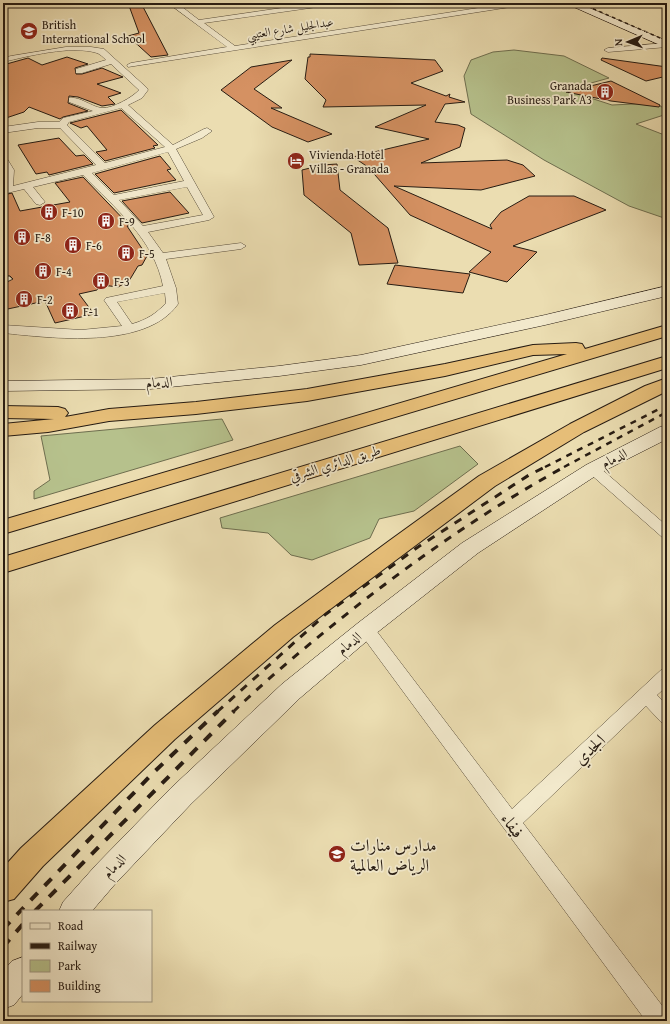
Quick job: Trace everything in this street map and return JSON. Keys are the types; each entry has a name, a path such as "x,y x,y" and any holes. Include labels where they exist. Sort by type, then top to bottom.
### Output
{"highway":[{"path":"3,527 667,330"},
{"path":"3,430 48,426 109,415 196,408 307,394 446,370 533,350 613,346"},
{"name":"طريق الدائري الشرقي","path":"3,565 667,362"},
{"path":"3,889 32,857 165,732 297,621 487,481 577,428 667,384"},
{"path":"3,412 109,415"}],"street":[{"path":"172,3 234,48"},
{"path":"267,3 278,10"},
{"path":"198,22 331,3"},
{"path":"467,3 490,14"},
{"name":"عبدالجليل شارع العتيبي","path":"131,65 523,3"},
{"path":"570,3 667,45"},
{"path":"608,50 647,48 667,45"},
{"path":"3,60 75,48 101,51 144,90 141,96 122,105 66,120 62,125"},
{"path":"79,71 112,61"},
{"path":"72,100 100,110"},
{"path":"122,105 171,148 209,217 139,230"},
{"path":"3,130 38,125 62,125 103,167"},
{"path":"3,158 9,170 5,190 86,172 171,148 196,139 207,131"},
{"path":"3,329 85,334 129,328 156,319 172,304 170,288 160,257 139,230 86,172"},
{"path":"110,199 190,183"},
{"path":"26,186 40,202"},
{"path":"160,257 241,246"},
{"path":"129,328 110,300 170,288"},
{"name":"الدمام","path":"3,386 150,384 279,371 361,360 545,320 667,291"},
{"name":"الدمام","path":"75,910 106,874 181,796 291,691 366,629 470,548 593,469 667,431"},
{"path":"593,469 667,534"},
{"name":"فيفاء","path":"366,629 660,1021"},
{"name":"الجدي","path":"511,822 667,676"},
{"path":"646,695 667,717"},
{"path":"3,994 22,972"}],"green space":[{"path":"514,50 564,56 609,78 566,90 612,105 655,103 667,110 667,114 636,124 667,136 667,219 629,206 544,160 471,114 464,76 471,60 493,52"},
{"path":"222,419 233,440 34,499 34,491 50,480 41,436"},
{"path":"460,446 478,464 414,511 379,519 370,538 312,560 291,555 268,533 222,528 220,518"}],"building":[{"path":"128,3 141,3 168,55 151,57 128,36 139,33"},
{"path":"310,54 435,60 443,71 411,83 446,96 450,94 449,97 465,102 445,104 435,122 458,125 465,128 460,147 421,163 507,160 523,165 535,176 481,190 394,186 492,229 490,225 501,212 529,196 574,196 606,210 513,246 537,252 507,282 469,272 491,252 410,215 368,167 353,157 429,139 375,127 426,105 323,107 326,100 305,79 308,57 310,57"},
{"path":"67,57 88,64 75,68 76,74 82,74 102,68 123,77 97,84 121,93 108,97 115,104 102,106 78,97 69,96 68,103 88,111 60,119 29,107 24,112 3,119 3,65 28,58 42,65"},
{"path":"602,58 667,67 667,76 646,81 601,60"},
{"path":"292,60 254,89 282,108 271,108 332,134 308,142 272,127 221,90 251,67"},
{"name":"Granada Business Park A3","path":"611,81 660,105 659,107 611,101 566,92"},
{"path":"121,110 158,145 153,146 155,148 105,161 96,152 107,150 87,126 81,128 70,123"},
{"path":"59,138 76,156 84,155 93,164 49,175 47,172 36,174 18,145"},
{"path":"160,156 171,169 167,170 176,180 114,193 95,174"},
{"path":"337,164 340,190 388,228 398,263 359,265 351,233 304,195 302,170 322,165"},
{"path":"83,177 130,226 127,226 147,256 142,265 138,266 129,281 118,287 102,285 97,290 79,294 94,314 55,323 45,301 3,310 3,284 13,279 10,276 3,275 3,195 12,193 20,211 70,202 55,183"},
{"path":"170,192 189,213 142,223 122,201"},
{"path":"395,265 470,274 463,293 387,284"}],"railway":[{"path":"580,3 667,41"},
{"path":"545,467 667,405"},
{"path":"564,467 667,412"},
{"path":"233,712 316,639 385,584 504,502 566,466"},
{"path":"217,712 326,614 418,547 529,475 545,467"},
{"path":"3,929 152,774 218,711"},
{"path":"36,910 233,712"},
{"path":"3,947 22,925"}],"place":[{"name":"British International School","path":"29,31"},
{"name":"Granada Business Park A3","path":"605,92"},
{"name":"Vivienda Hotel Villas - Granada","path":"296,161"},
{"name":"F-10","path":"49,212"},
{"name":"F-9","path":"106,221"},
{"name":"F-8","path":"22,237"},
{"name":"F-6","path":"73,245"},
{"name":"F-5","path":"126,253"},
{"name":"F-4","path":"43,271"},
{"name":"F-3","path":"101,281"},
{"name":"F-2","path":"24,299"},
{"name":"F-1","path":"70,311"},
{"name":"مدارس منارات الرياض العالمية","path":"337,854"}]}
